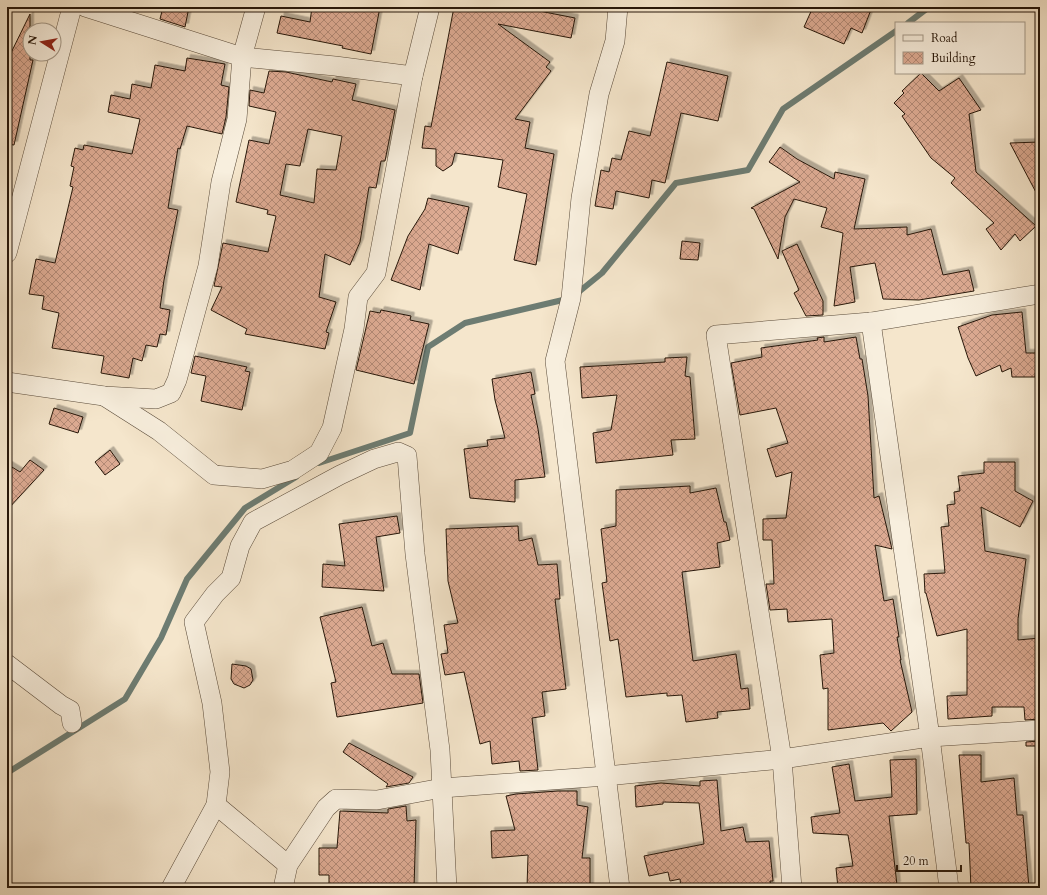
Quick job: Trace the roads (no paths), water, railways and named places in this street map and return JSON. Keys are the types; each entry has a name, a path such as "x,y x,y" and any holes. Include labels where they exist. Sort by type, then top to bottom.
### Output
{"street":[{"path":"7,253 72,7"},
{"path":"85,7 242,57 335,66 413,76"},
{"path":"7,382 104,396 156,399 171,393 177,380 208,266 221,182 237,119 242,57 256,7"},
{"path":"104,396 159,431 214,474 262,479 293,470 319,453 332,428 354,329 358,297 376,273 413,76 430,7"},
{"path":"618,7 615,41 599,94 581,198 571,298 555,361 620,888"},
{"path":"792,888 782,760 716,335 871,322 1040,294"},
{"path":"871,322 930,737 949,888"},
{"path":"171,888 216,805 220,772 212,703 194,622 215,594 231,578 240,546 253,522 340,475 374,459 398,452 407,456 415,554 440,750 447,888"},
{"path":"7,664 70,710 72,723"},
{"path":"283,888 288,865 326,808 336,799 378,800 442,788 606,776 782,760 930,737 1040,730"},
{"path":"216,805 288,865"}],"waterway":[{"path":"909,22 929,7"},
{"path":"575,295 602,273 676,183 748,170 783,109 895,32"},
{"path":"319,463 410,433 428,347 465,323 567,299"},
{"path":"7,773 125,699 161,638 187,579 245,508 296,477"}]}
